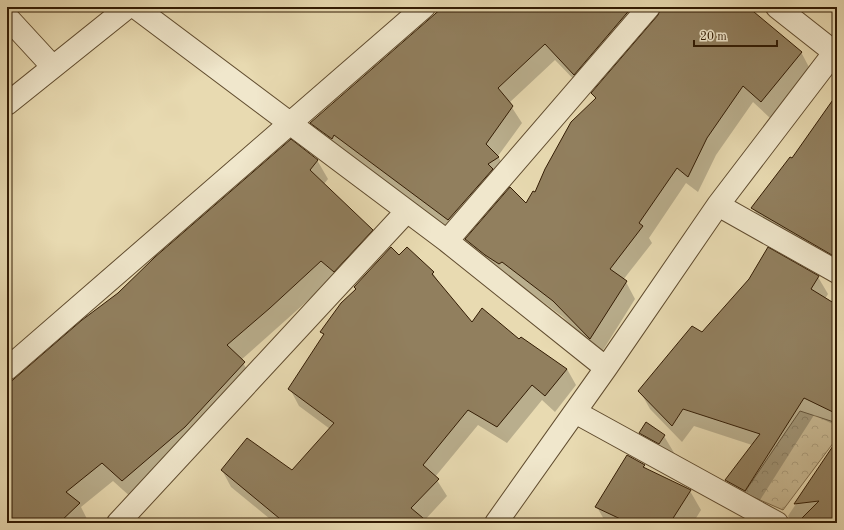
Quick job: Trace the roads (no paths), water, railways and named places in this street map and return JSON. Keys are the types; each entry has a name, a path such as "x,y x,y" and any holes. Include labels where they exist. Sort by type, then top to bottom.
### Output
{"street":[{"path":"7,104 128,7"},
{"path":"135,7 407,211 606,368"},
{"path":"7,369 424,7"},
{"path":"447,242 649,7"},
{"path":"496,523 606,368 718,205 836,50 777,7"},
{"path":"7,17 53,67"},
{"path":"718,205 837,272"},
{"path":"118,523 407,211"},
{"path":"575,412 751,517 777,523"}]}
